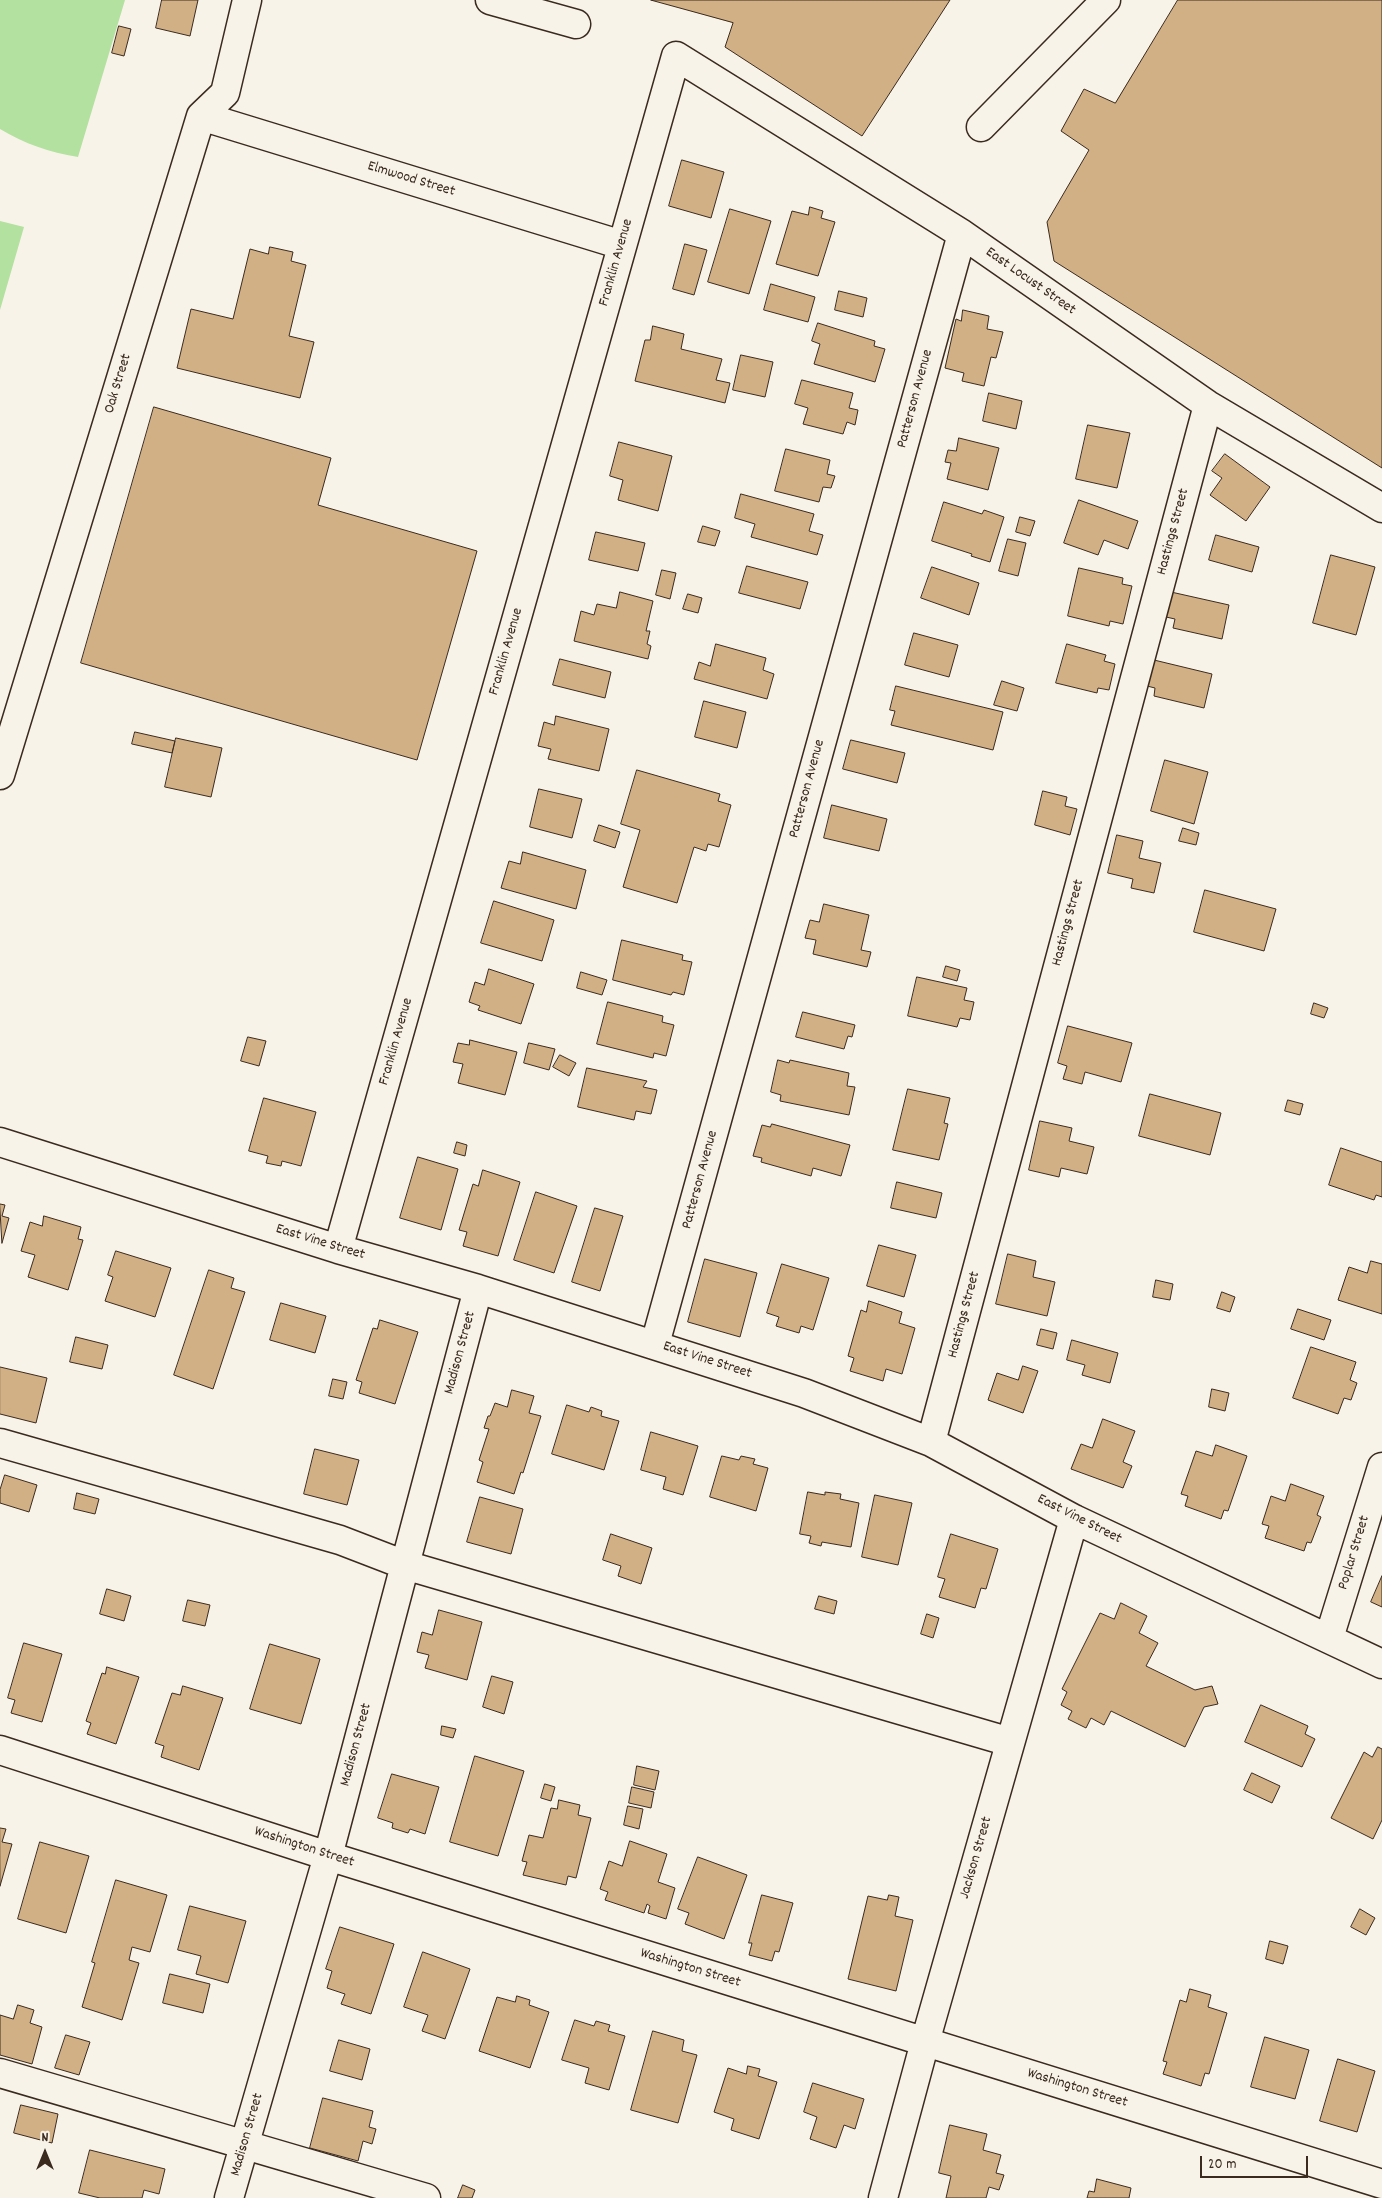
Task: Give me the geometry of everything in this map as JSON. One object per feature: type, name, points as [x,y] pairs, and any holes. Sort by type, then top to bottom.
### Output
[{"type":"street","name":"Oak Street","points":[[0,775],[201,116],[225,93],[247,0]]},
{"type":"street","points":[[490,0],[576,24]]},
{"type":"street","points":[[981,128],[1106,0]]},
{"type":"street","name":"East Locust Street","points":[[676,56],[962,234],[1208,405],[1382,508]]},
{"type":"street","name":"Franklin Avenue","points":[[338,1249],[676,56]]},
{"type":"street","name":"Elmwood Street","points":[[201,116],[622,245]]},
{"type":"street","name":"Patterson Avenue","points":[[655,1344],[962,234]]},
{"type":"street","name":"Hastings Street","points":[[931,1442],[1208,405]]},
{"type":"street","name":"East Vine Street","points":[[0,1142],[338,1249],[478,1289],[655,1344],[804,1393],[931,1442],[1074,1519],[1382,1664]]},
{"type":"street","name":"Madison Street","points":[[229,2198],[328,1856],[478,1289]]},
{"type":"street","points":[[0,1443],[330,1538],[405,1565],[1010,1742]]},
{"type":"street","name":"Poplar Street","points":[[1329,1638],[1382,1467]]},
{"type":"street","name":"Jackson Street","points":[[884,2198],[925,2042],[1074,1519]]},
{"type":"street","name":"Washington Street","points":[[0,1750],[328,1856],[1382,2184]]},
{"type":"street","points":[[0,2073],[426,2198]]},
{"type":"green space","points":[[0,0],[125,0],[78,157],[38,147],[0,129]]},
{"type":"green space","points":[[0,221],[24,227],[0,310]]},
{"type":"building","points":[[162,0],[198,0],[190,36],[156,28]]},
{"type":"building","points":[[651,0],[950,0],[862,136],[725,47],[733,23]]},
{"type":"building","points":[[1178,0],[1382,0],[1382,468],[1054,261],[1047,222],[1089,150],[1061,131],[1084,89],[1115,103]]},
{"type":"building","points":[[119,26],[131,29],[124,56],[112,53]]},
{"type":"building","points":[[682,160],[724,172],[711,218],[669,206]]},
{"type":"building","points":[[810,207],[823,211],[821,218],[835,222],[818,276],[776,264],[792,211],[808,215]]},
{"type":"building","points":[[730,209],[771,221],[749,294],[708,282]]},
{"type":"building","points":[[685,244],[707,250],[694,295],[673,289]]},
{"type":"building","points":[[270,247],[293,252],[291,261],[306,265],[289,336],[314,342],[300,398],[177,368],[191,309],[233,319],[250,249],[268,254]]},
{"type":"building","points":[[771,284],[815,297],[808,322],[764,310]]},
{"type":"building","points":[[839,291],[867,298],[863,317],[835,310]]},
{"type":"building","points":[[963,310],[989,316],[987,329],[1003,332],[996,358],[991,357],[984,386],[962,381],[964,373],[945,368],[956,319],[961,321]]},
{"type":"building","points":[[818,323],[875,341],[874,346],[885,349],[875,382],[814,364],[820,344],[812,341]]},
{"type":"building","points":[[653,326],[684,334],[681,349],[722,359],[716,380],[730,383],[725,403],[635,381],[645,340],[650,340]]},
{"type":"building","points":[[741,355],[773,362],[765,397],[733,390]]},
{"type":"building","points":[[802,380],[853,393],[849,408],[858,410],[855,425],[847,422],[843,434],[803,424],[808,408],[795,404]]},
{"type":"building","points":[[989,393],[1022,401],[1016,429],[983,421]]},
{"type":"building","points":[[154,407],[331,458],[318,505],[477,551],[417,760],[81,663]]},
{"type":"building","points":[[1088,425],[1130,433],[1117,488],[1076,479]]},
{"type":"building","points":[[959,438],[999,448],[988,490],[947,479],[951,463],[945,462],[948,450],[956,451]]},
{"type":"building","points":[[619,442],[672,456],[658,511],[618,500],[623,480],[610,476]]},
{"type":"building","points":[[786,449],[830,460],[827,474],[835,476],[831,488],[823,487],[819,502],[775,491]]},
{"type":"building","points":[[1225,454],[1270,487],[1246,521],[1210,495],[1222,478],[1212,471]]},
{"type":"building","points":[[741,494],[814,514],[809,531],[823,535],[817,555],[751,537],[755,524],[735,518]]},
{"type":"building","points":[[1079,500],[1138,521],[1128,549],[1104,540],[1098,555],[1064,543]]},
{"type":"building","points":[[944,502],[982,514],[984,510],[1004,517],[990,562],[932,541]]},
{"type":"building","points":[[1020,517],[1035,521],[1030,536],[1016,532]]},
{"type":"building","points":[[703,526],[720,531],[715,546],[698,542]]},
{"type":"building","points":[[596,532],[645,543],[638,571],[589,560]]},
{"type":"building","points":[[1216,535],[1259,547],[1252,572],[1209,560]]},
{"type":"building","points":[[1008,539],[1026,543],[1018,576],[999,571]]},
{"type":"building","points":[[1331,555],[1375,567],[1356,635],[1313,623]]},
{"type":"building","points":[[747,566],[808,582],[800,609],[739,593]]},
{"type":"building","points":[[932,567],[979,583],[969,615],[921,598]]},
{"type":"building","points":[[1079,568],[1123,578],[1122,584],[1132,586],[1123,624],[1110,621],[1109,626],[1068,616]]},
{"type":"building","points":[[662,570],[676,573],[670,599],[656,595]]},
{"type":"building","points":[[620,592],[653,601],[646,631],[650,631],[647,644],[651,646],[648,659],[574,641],[581,611],[594,615],[597,604],[616,608]]},
{"type":"building","points":[[1171,592],[1229,605],[1222,639],[1173,628],[1175,619],[1166,617]]},
{"type":"building","points":[[688,594],[702,598],[698,613],[683,609]]},
{"type":"building","points":[[914,633],[958,645],[949,677],[905,665]]},
{"type":"building","points":[[716,644],[766,658],[763,670],[774,674],[767,699],[694,679],[699,662],[710,666]]},
{"type":"building","points":[[1067,644],[1106,655],[1104,661],[1115,664],[1109,690],[1098,688],[1097,693],[1056,683]]},
{"type":"building","points":[[560,659],[611,672],[605,698],[553,685]]},
{"type":"building","points":[[1154,660],[1212,674],[1204,708],[1154,696],[1155,688],[1147,686]]},
{"type":"building","points":[[1002,681],[1024,688],[1017,711],[994,705]]},
{"type":"building","points":[[896,686],[1003,712],[993,750],[891,725],[895,711],[890,710]]},
{"type":"building","points":[[704,701],[746,712],[737,748],[695,737]]},
{"type":"building","points":[[556,716],[609,729],[599,771],[548,759],[551,749],[538,746],[544,722],[554,725]]},
{"type":"building","points":[[135,732],[175,741],[172,753],[132,744]]},
{"type":"building","points":[[176,738],[222,748],[211,797],[165,787]]},
{"type":"building","points":[[851,740],[905,753],[897,783],[843,769]]},
{"type":"building","points":[[1165,760],[1208,772],[1194,824],[1151,811]]},
{"type":"building","points":[[637,770],[720,794],[718,801],[731,805],[719,847],[708,844],[706,851],[694,847],[677,903],[623,887],[640,830],[621,824]]},
{"type":"building","points":[[539,789],[582,799],[572,838],[530,827]]},
{"type":"building","points":[[1043,791],[1067,797],[1065,806],[1077,809],[1070,835],[1035,825]]},
{"type":"building","points":[[832,805],[887,819],[879,851],[824,838]]},
{"type":"building","points":[[599,825],[620,832],[615,848],[594,841]]},
{"type":"building","points":[[1183,828],[1199,833],[1196,845],[1179,841]]},
{"type":"building","points":[[1117,835],[1143,841],[1139,858],[1161,863],[1154,893],[1131,888],[1133,879],[1108,873]]},
{"type":"building","points":[[523,852],[586,870],[576,909],[501,888],[509,861],[520,864]]},
{"type":"building","points":[[1205,890],[1276,909],[1264,951],[1194,932]]},
{"type":"building","points":[[494,901],[554,920],[542,961],[481,943]]},
{"type":"building","points":[[824,904],[869,915],[861,950],[871,952],[867,967],[813,954],[816,940],[805,938],[810,920],[819,922]]},
{"type":"building","points":[[622,940],[683,955],[682,960],[692,962],[684,995],[673,992],[671,995],[613,980]]},
{"type":"building","points":[[946,966],[960,970],[957,981],[943,977]]},
{"type":"building","points":[[489,969],[534,984],[521,1024],[478,1010],[480,1006],[469,1002],[475,982],[484,985]]},
{"type":"building","points":[[581,972],[607,980],[602,995],[577,988]]},
{"type":"building","points":[[917,977],[967,988],[964,1000],[974,1002],[970,1020],[960,1018],[957,1027],[908,1016]]},
{"type":"building","points":[[608,1002],[663,1016],[662,1022],[674,1025],[666,1056],[654,1053],[653,1058],[597,1044]]},
{"type":"building","points":[[1314,1003],[1328,1008],[1324,1018],[1311,1014]]},
{"type":"building","points":[[803,1012],[855,1025],[852,1037],[848,1036],[844,1049],[796,1037]]},
{"type":"building","points":[[1068,1026],[1132,1043],[1121,1082],[1085,1072],[1082,1084],[1063,1079],[1067,1066],[1058,1063]]},
{"type":"building","points":[[248,1037],[266,1041],[259,1066],[241,1061]]},
{"type":"building","points":[[470,1040],[517,1052],[505,1095],[458,1083],[463,1064],[453,1062],[458,1043],[469,1045]]},
{"type":"building","points":[[529,1043],[555,1049],[549,1070],[524,1063]]},
{"type":"building","points":[[560,1055],[576,1063],[569,1076],[553,1067]]},
{"type":"building","points":[[778,1060],[789,1063],[790,1060],[849,1073],[847,1086],[855,1087],[849,1115],[780,1101],[781,1095],[771,1092]]},
{"type":"building","points":[[587,1068],[647,1081],[643,1087],[657,1090],[651,1114],[636,1111],[634,1120],[578,1107]]},
{"type":"building","points":[[908,1089],[950,1098],[944,1123],[948,1124],[939,1160],[893,1150]]},
{"type":"building","points":[[1150,1094],[1221,1113],[1210,1155],[1139,1136]]},
{"type":"building","points":[[264,1098],[316,1112],[301,1166],[282,1161],[281,1166],[266,1163],[268,1156],[249,1151]]},
{"type":"building","points":[[1288,1100],[1303,1104],[1300,1115],[1285,1111]]},
{"type":"building","points":[[1040,1121],[1072,1128],[1069,1141],[1094,1147],[1087,1174],[1061,1168],[1059,1177],[1029,1170]]},
{"type":"building","points":[[772,1124],[850,1145],[841,1176],[813,1168],[811,1176],[761,1162],[762,1158],[753,1156],[762,1125],[770,1127]]},
{"type":"building","points":[[457,1142],[467,1145],[465,1156],[454,1153]]},
{"type":"building","points":[[1341,1148],[1382,1162],[1382,1197],[1376,1195],[1374,1200],[1329,1185]]},
{"type":"building","points":[[418,1157],[458,1169],[441,1230],[400,1218]]},
{"type":"building","points":[[483,1170],[520,1182],[498,1256],[463,1246],[467,1232],[459,1230],[473,1184],[478,1186]]},
{"type":"building","points":[[897,1182],[942,1193],[936,1218],[891,1208]]},
{"type":"building","points":[[536,1192],[577,1206],[554,1273],[514,1260]]},
{"type":"building","points":[[0,1204],[5,1205],[2,1216],[9,1218],[2,1243]]},
{"type":"building","points":[[595,1208],[623,1216],[600,1291],[572,1282]]},
{"type":"building","points":[[44,1216],[81,1227],[78,1239],[83,1240],[68,1290],[28,1277],[35,1255],[21,1251],[30,1222],[42,1226]]},
{"type":"building","points":[[879,1245],[916,1255],[904,1297],[867,1286]]},
{"type":"building","points":[[116,1251],[171,1268],[155,1317],[105,1301],[113,1277],[108,1275]]},
{"type":"building","points":[[1008,1254],[1036,1261],[1033,1277],[1055,1282],[1047,1316],[996,1304]]},
{"type":"building","points":[[705,1259],[757,1273],[740,1337],[688,1322]]},
{"type":"building","points":[[1371,1261],[1382,1264],[1382,1314],[1338,1300],[1349,1267],[1367,1273]]},
{"type":"building","points":[[782,1264],[829,1278],[813,1330],[801,1326],[799,1333],[776,1326],[779,1317],[767,1313]]},
{"type":"building","points":[[209,1270],[234,1278],[231,1288],[245,1292],[213,1389],[174,1375]]},
{"type":"building","points":[[1156,1280],[1173,1284],[1170,1300],[1153,1297]]},
{"type":"building","points":[[1222,1292],[1235,1297],[1230,1312],[1217,1308]]},
{"type":"building","points":[[869,1301],[902,1312],[899,1323],[915,1328],[902,1374],[886,1369],[883,1381],[850,1371],[854,1358],[848,1356],[861,1310],[866,1312]]},
{"type":"building","points":[[281,1303],[326,1316],[315,1353],[270,1340]]},
{"type":"building","points":[[1298,1309],[1331,1320],[1324,1340],[1291,1329]]},
{"type":"building","points":[[380,1320],[418,1332],[395,1404],[359,1393],[362,1382],[356,1380],[373,1328],[377,1329]]},
{"type":"building","points":[[1041,1329],[1057,1333],[1053,1349],[1037,1345]]},
{"type":"building","points":[[76,1337],[108,1345],[102,1369],[70,1362]]},
{"type":"building","points":[[1072,1340],[1118,1353],[1110,1383],[1082,1375],[1085,1365],[1067,1360]]},
{"type":"building","points":[[1311,1347],[1356,1362],[1350,1380],[1357,1383],[1351,1400],[1344,1398],[1338,1414],[1293,1398]]},
{"type":"building","points":[[1023,1366],[1038,1371],[1023,1413],[988,1400],[997,1373],[1018,1380]]},
{"type":"building","points":[[0,1367],[47,1378],[36,1423],[0,1414]]},
{"type":"building","points":[[333,1379],[347,1382],[343,1399],[329,1396]]},
{"type":"building","points":[[1212,1389],[1229,1393],[1225,1411],[1209,1407]]},
{"type":"building","points":[[512,1390],[534,1396],[529,1413],[541,1416],[523,1473],[521,1472],[514,1494],[477,1482],[483,1462],[479,1460],[489,1429],[484,1428],[488,1416],[490,1416],[495,1403],[507,1407]]},
{"type":"building","points":[[567,1405],[589,1412],[591,1407],[602,1411],[601,1416],[619,1421],[604,1470],[552,1454]]},
{"type":"building","points":[[1103,1419],[1135,1431],[1123,1462],[1132,1466],[1123,1488],[1071,1469],[1081,1444],[1092,1448]]},
{"type":"building","points":[[651,1432],[698,1446],[683,1495],[663,1489],[666,1477],[641,1470]]},
{"type":"building","points":[[1216,1445],[1247,1456],[1228,1511],[1224,1510],[1221,1519],[1185,1506],[1188,1496],[1181,1494],[1196,1451],[1212,1456]]},
{"type":"building","points":[[315,1449],[359,1460],[347,1505],[304,1494]]},
{"type":"building","points":[[722,1456],[739,1460],[741,1456],[755,1459],[753,1464],[768,1468],[756,1511],[710,1497]]},
{"type":"building","points":[[5,1475],[37,1485],[29,1512],[0,1503],[0,1490]]},
{"type":"building","points":[[1291,1484],[1324,1496],[1317,1515],[1321,1517],[1311,1543],[1307,1542],[1304,1551],[1265,1538],[1269,1526],[1262,1524],[1271,1496],[1285,1501]]},
{"type":"building","points":[[808,1492],[825,1495],[825,1492],[841,1494],[840,1499],[859,1503],[851,1547],[822,1542],[821,1546],[809,1543],[811,1536],[800,1534]]},
{"type":"building","points":[[77,1493],[99,1499],[95,1514],[74,1509]]},
{"type":"building","points":[[875,1495],[912,1503],[898,1565],[862,1557]]},
{"type":"building","points":[[480,1497],[523,1509],[511,1554],[467,1542]]},
{"type":"building","points":[[611,1534],[652,1548],[641,1584],[618,1576],[621,1566],[603,1560]]},
{"type":"building","points":[[951,1534],[998,1549],[986,1589],[981,1588],[975,1608],[939,1597],[945,1579],[938,1577]]},
{"type":"building","points":[[1382,1576],[1382,1607],[1371,1602]]},
{"type":"building","points":[[107,1589],[131,1596],[124,1621],[100,1614]]},
{"type":"building","points":[[819,1596],[837,1601],[834,1614],[815,1609]]},
{"type":"building","points":[[188,1600],[210,1605],[205,1626],[183,1621]]},
{"type":"building","points":[[1121,1603],[1147,1616],[1139,1633],[1158,1643],[1146,1666],[1195,1690],[1212,1686],[1218,1704],[1204,1707],[1185,1747],[1111,1711],[1104,1725],[1091,1718],[1086,1728],[1068,1719],[1072,1711],[1061,1705],[1067,1692],[1062,1689],[1100,1613],[1114,1619]]},
{"type":"building","points":[[439,1610],[482,1622],[467,1680],[425,1668],[429,1655],[417,1652],[422,1632],[432,1635]]},
{"type":"building","points":[[927,1614],[939,1618],[933,1638],[921,1634]]},
{"type":"building","points":[[24,1643],[62,1654],[42,1722],[11,1713],[15,1700],[8,1698]]},
{"type":"building","points":[[270,1644],[320,1659],[301,1724],[250,1709]]},
{"type":"building","points":[[107,1667],[139,1677],[116,1744],[87,1734],[91,1723],[86,1721],[102,1673],[105,1674]]},
{"type":"building","points":[[492,1676],[513,1682],[504,1714],[483,1707]]},
{"type":"building","points":[[183,1686],[223,1698],[199,1770],[161,1757],[164,1746],[155,1743],[172,1693],[180,1695]]},
{"type":"building","points":[[1261,1705],[1308,1726],[1305,1734],[1315,1739],[1302,1767],[1245,1742]]},
{"type":"building","points":[[442,1726],[456,1729],[453,1738],[441,1735]]},
{"type":"building","points":[[1378,1747],[1382,1749],[1382,1820],[1373,1839],[1331,1818],[1364,1752],[1372,1757]]},
{"type":"building","points":[[475,1756],[524,1771],[498,1856],[450,1842]]},
{"type":"building","points":[[637,1766],[659,1771],[655,1790],[634,1785]]},
{"type":"building","points":[[1252,1773],[1280,1786],[1272,1803],[1244,1790]]},
{"type":"building","points":[[392,1774],[439,1787],[425,1834],[410,1829],[408,1833],[392,1828],[393,1823],[378,1818]]},
{"type":"building","points":[[545,1784],[555,1787],[551,1801],[541,1798]]},
{"type":"building","points":[[632,1787],[654,1792],[651,1808],[629,1803]]},
{"type":"building","points":[[559,1800],[580,1805],[578,1815],[591,1818],[576,1878],[568,1876],[566,1885],[523,1875],[527,1862],[522,1861],[529,1835],[543,1838],[551,1808],[557,1809]]},
{"type":"building","points":[[628,1806],[643,1809],[639,1829],[624,1825]]},
{"type":"building","points":[[0,1828],[6,1829],[2,1842],[12,1844],[0,1886]]},
{"type":"building","points":[[630,1841],[667,1854],[658,1882],[675,1888],[666,1919],[648,1913],[650,1906],[647,1904],[644,1913],[605,1900],[608,1892],[600,1889],[609,1861],[622,1866]]},
{"type":"building","points":[[40,1842],[89,1856],[66,1933],[18,1919]]},
{"type":"building","points":[[698,1857],[747,1875],[724,1939],[685,1924],[689,1913],[678,1909]]},
{"type":"building","points":[[116,1880],[167,1895],[150,1952],[132,1947],[129,1960],[139,1963],[122,2020],[82,2007],[95,1963],[92,1962]]},
{"type":"building","points":[[762,1895],[793,1903],[779,1952],[775,1951],[772,1961],[749,1955],[752,1943],[749,1943]]},
{"type":"building","points":[[889,1895],[899,1897],[895,1916],[913,1920],[896,1991],[848,1979],[868,1896],[887,1900]]},
{"type":"building","points":[[190,1906],[246,1921],[228,1983],[196,1974],[201,1956],[178,1950]]},
{"type":"building","points":[[1360,1909],[1375,1918],[1366,1935],[1351,1927]]},
{"type":"building","points":[[340,1927],[394,1944],[371,2014],[341,2004],[345,1994],[327,1988],[332,1971],[326,1969]]},
{"type":"building","points":[[1270,1941],[1288,1946],[1283,1964],[1266,1959]]},
{"type":"building","points":[[423,1952],[470,1969],[445,2039],[422,2031],[428,2015],[404,2007]]},
{"type":"building","points":[[170,1974],[210,1984],[203,2013],[163,2003]]},
{"type":"building","points":[[1190,1989],[1211,1995],[1208,2007],[1227,2013],[1209,2074],[1205,2073],[1201,2086],[1163,2074],[1167,2062],[1163,2061],[1180,2000],[1186,2002]]},
{"type":"building","points":[[517,1996],[530,2000],[529,2005],[549,2012],[530,2068],[479,2051],[497,1997],[515,2002]]},
{"type":"building","points":[[18,2005],[34,2010],[30,2023],[42,2027],[32,2064],[0,2055],[0,2015],[13,2019]]},
{"type":"building","points":[[575,2020],[594,2026],[596,2021],[610,2025],[608,2031],[625,2036],[609,2090],[585,2083],[589,2068],[562,2060]]},
{"type":"building","points":[[653,2031],[684,2040],[682,2051],[697,2055],[678,2123],[631,2110]]},
{"type":"building","points":[[66,2035],[90,2042],[79,2075],[55,2068]]},
{"type":"building","points":[[1265,2037],[1309,2050],[1295,2099],[1251,2087]]},
{"type":"building","points":[[339,2040],[370,2049],[362,2080],[330,2071]]},
{"type":"building","points":[[1338,2059],[1375,2071],[1357,2132],[1320,2121]]},
{"type":"building","points":[[748,2066],[760,2069],[758,2076],[777,2082],[759,2139],[731,2130],[734,2119],[714,2112],[728,2068],[746,2074]]},
{"type":"building","points":[[813,2083],[864,2099],[855,2129],[844,2125],[836,2148],[810,2139],[817,2117],[804,2112]]},
{"type":"building","points":[[323,2098],[373,2111],[369,2127],[376,2129],[372,2144],[363,2141],[358,2161],[310,2148]]},
{"type":"building","points":[[21,2105],[58,2114],[52,2143],[14,2133]]},
{"type":"building","points":[[950,2125],[987,2134],[983,2150],[1001,2155],[996,2173],[1004,2175],[999,2190],[989,2187],[986,2198],[946,2198],[951,2176],[939,2173]]},
{"type":"building","points":[[90,2150],[165,2169],[159,2194],[144,2190],[142,2198],[100,2198],[79,2193]]},
{"type":"building","points":[[1097,2179],[1131,2188],[1129,2198],[1087,2198],[1089,2191],[1094,2192]]},
{"type":"building","points":[[463,2185],[475,2190],[472,2198],[458,2198]]}]
